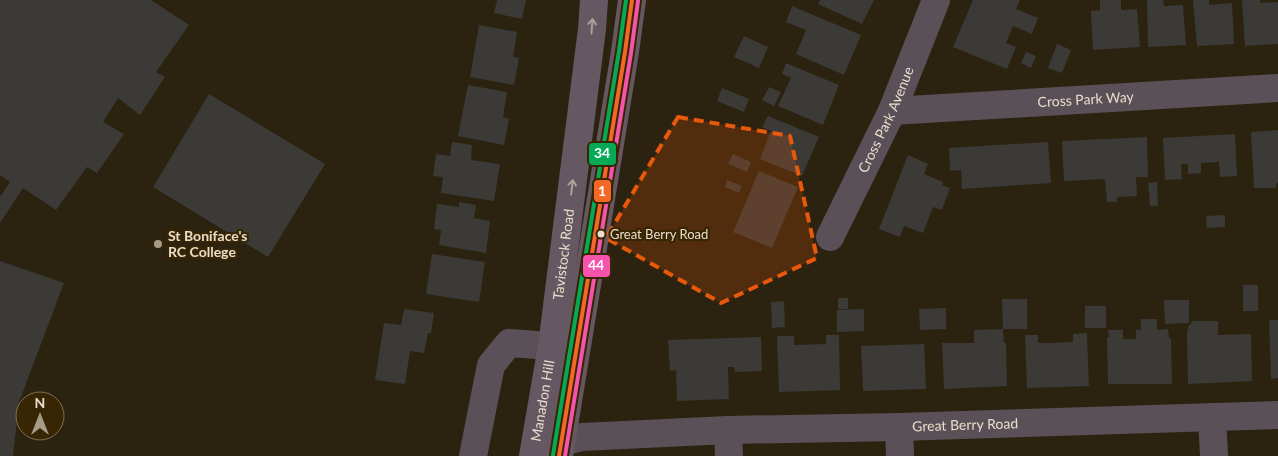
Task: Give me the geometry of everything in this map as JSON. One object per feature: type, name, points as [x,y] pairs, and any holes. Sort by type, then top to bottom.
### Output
[{"type":"highway","name":"Tavistock Road","points":[[563,353],[594,0]]},
{"type":"highway","name":"Tavistock Road","points":[[563,353],[625,52],[632,0]]},
{"type":"highway","name":"Manadon Hill","points":[[560,449],[563,353]]},
{"type":"highway","name":"Manadon Hill","points":[[533,456],[563,353]]},
{"type":"street","name":"Cross Park Avenue","points":[[830,237],[892,111],[936,0]]},
{"type":"street","name":"Cross Park Way","points":[[892,111],[1278,88]]},
{"type":"street","points":[[473,456],[491,365],[509,343],[563,353]]},
{"type":"street","name":"Great Berry Road","points":[[560,449],[582,437],[729,443],[899,428],[1278,415]]},
{"type":"street","points":[[1212,416],[1214,456]]},
{"type":"street","points":[[899,428],[900,456]]},
{"type":"highlighted area","points":[[678,117],[790,136],[817,258],[721,303],[606,238]]},
{"type":"building","points":[[0,0],[151,0],[189,25],[156,72],[165,77],[140,115],[118,98],[103,122],[124,134],[97,173],[87,167],[56,210],[23,188],[0,223],[0,197],[10,182],[0,175]]},
{"type":"building","points":[[497,0],[526,0],[522,19],[494,13]]},
{"type":"building","points":[[820,0],[874,0],[862,24],[818,4]]},
{"type":"building","points":[[973,0],[1020,0],[1016,9],[1038,18],[1032,34],[1013,26],[1006,43],[1016,47],[1007,69],[953,47]]},
{"type":"building","points":[[1100,0],[1121,0],[1121,10],[1137,9],[1140,47],[1093,50],[1091,11],[1100,10]]},
{"type":"building","points":[[1147,0],[1163,0],[1164,6],[1183,5],[1186,45],[1148,47]]},
{"type":"building","points":[[1193,0],[1209,0],[1209,5],[1232,3],[1234,44],[1197,46]]},
{"type":"building","points":[[1242,0],[1260,0],[1260,3],[1278,2],[1278,44],[1245,46]]},
{"type":"building","points":[[792,6],[861,35],[844,75],[796,54],[806,30],[786,22]]},
{"type":"building","points":[[479,25],[517,32],[513,57],[519,58],[514,85],[470,77]]},
{"type":"building","points":[[744,36],[768,47],[759,68],[734,57]]},
{"type":"building","points":[[1057,44],[1071,50],[1062,73],[1048,68]]},
{"type":"building","points":[[1026,52],[1036,56],[1031,68],[1021,63]]},
{"type":"building","points":[[786,63],[839,85],[823,125],[778,106],[791,78],[782,74]]},
{"type":"building","points":[[468,85],[507,92],[503,117],[509,119],[504,145],[458,136]]},
{"type":"building","points":[[769,87],[781,92],[774,106],[762,100]]},
{"type":"building","points":[[722,88],[749,99],[744,112],[717,101]]},
{"type":"building","points":[[209,94],[325,164],[268,257],[153,187]]},
{"type":"building","points":[[768,116],[819,137],[802,176],[760,159],[771,131],[762,127]]},
{"type":"building","points":[[1278,130],[1278,182],[1276,188],[1254,188],[1251,132]]},
{"type":"building","points":[[1235,134],[1237,176],[1220,177],[1219,162],[1201,163],[1201,173],[1188,174],[1188,164],[1181,164],[1182,179],[1165,180],[1163,138]]},
{"type":"building","points":[[1147,137],[1148,177],[1136,177],[1137,196],[1117,197],[1117,202],[1107,202],[1105,179],[1064,181],[1062,141]]},
{"type":"building","points":[[452,142],[472,145],[471,160],[500,164],[494,201],[441,193],[443,177],[433,176],[436,154],[450,156]]},
{"type":"building","points":[[1048,142],[1051,183],[962,189],[961,170],[950,171],[949,148]]},
{"type":"building","points":[[733,154],[751,162],[747,172],[728,164]]},
{"type":"building","points":[[908,155],[928,164],[924,174],[943,182],[942,185],[950,188],[942,210],[933,207],[923,233],[904,226],[900,237],[879,229]]},
{"type":"building","points":[[759,171],[798,187],[772,248],[733,232]]},
{"type":"building","points":[[727,180],[742,186],[739,193],[725,187]]},
{"type":"building","points":[[1157,182],[1158,206],[1150,206],[1148,183]]},
{"type":"building","points":[[459,202],[476,205],[474,218],[490,221],[486,253],[439,245],[441,230],[434,229],[437,204],[459,207]]},
{"type":"building","points":[[1225,215],[1225,227],[1207,228],[1206,216]]},
{"type":"building","points":[[432,254],[485,262],[479,302],[426,294]]},
{"type":"building","points":[[0,261],[64,283],[23,391],[15,391],[13,456],[0,456]]},
{"type":"building","points":[[1243,285],[1258,285],[1258,311],[1243,311]]},
{"type":"building","points":[[838,298],[848,298],[848,309],[838,309]]},
{"type":"building","points":[[1002,299],[1027,299],[1027,329],[1003,329]]},
{"type":"building","points":[[1164,300],[1189,300],[1189,323],[1165,324]]},
{"type":"building","points":[[784,301],[785,327],[772,328],[771,302]]},
{"type":"building","points":[[1085,306],[1106,306],[1106,328],[1085,328]]},
{"type":"building","points":[[946,308],[946,329],[920,330],[919,309]]},
{"type":"building","points":[[404,309],[434,313],[431,333],[428,333],[424,353],[410,351],[405,384],[375,380],[384,323],[401,325]]},
{"type":"building","points":[[864,309],[864,331],[837,332],[837,310]]},
{"type":"building","points":[[1141,319],[1157,319],[1157,330],[1168,329],[1169,338],[1171,338],[1172,384],[1108,384],[1108,330],[1123,330],[1123,339],[1136,339],[1136,330],[1141,330]]},
{"type":"building","points":[[1269,320],[1278,320],[1278,378],[1271,379]]},
{"type":"building","points":[[1193,321],[1218,321],[1218,335],[1251,334],[1252,381],[1188,384],[1187,334],[1188,327]]},
{"type":"building","points":[[1003,329],[1004,343],[1006,343],[1007,386],[944,389],[942,343],[974,343],[974,330]]},
{"type":"building","points":[[1087,333],[1089,386],[1027,388],[1025,335],[1038,335],[1038,343],[1054,343],[1073,342],[1073,334]]},
{"type":"building","points":[[826,335],[839,335],[840,390],[779,392],[777,336],[794,336],[794,345],[826,344]]},
{"type":"building","points":[[761,337],[762,371],[735,372],[734,367],[728,367],[729,399],[677,401],[676,370],[670,371],[668,340]]},
{"type":"building","points":[[924,344],[926,389],[863,391],[861,346]]},
{"type":"transit line","name":"34","points":[[553,455],[626,0]]},
{"type":"transit line","name":"1","points":[[559,456],[632,0]]},
{"type":"transit line","name":"44","points":[[565,456],[638,1]]},
{"type":"place","name":"Great Berry Road","points":[[601,234]]},
{"type":"place","name":"St Boniface's RC College","points":[[158,244]]}]
